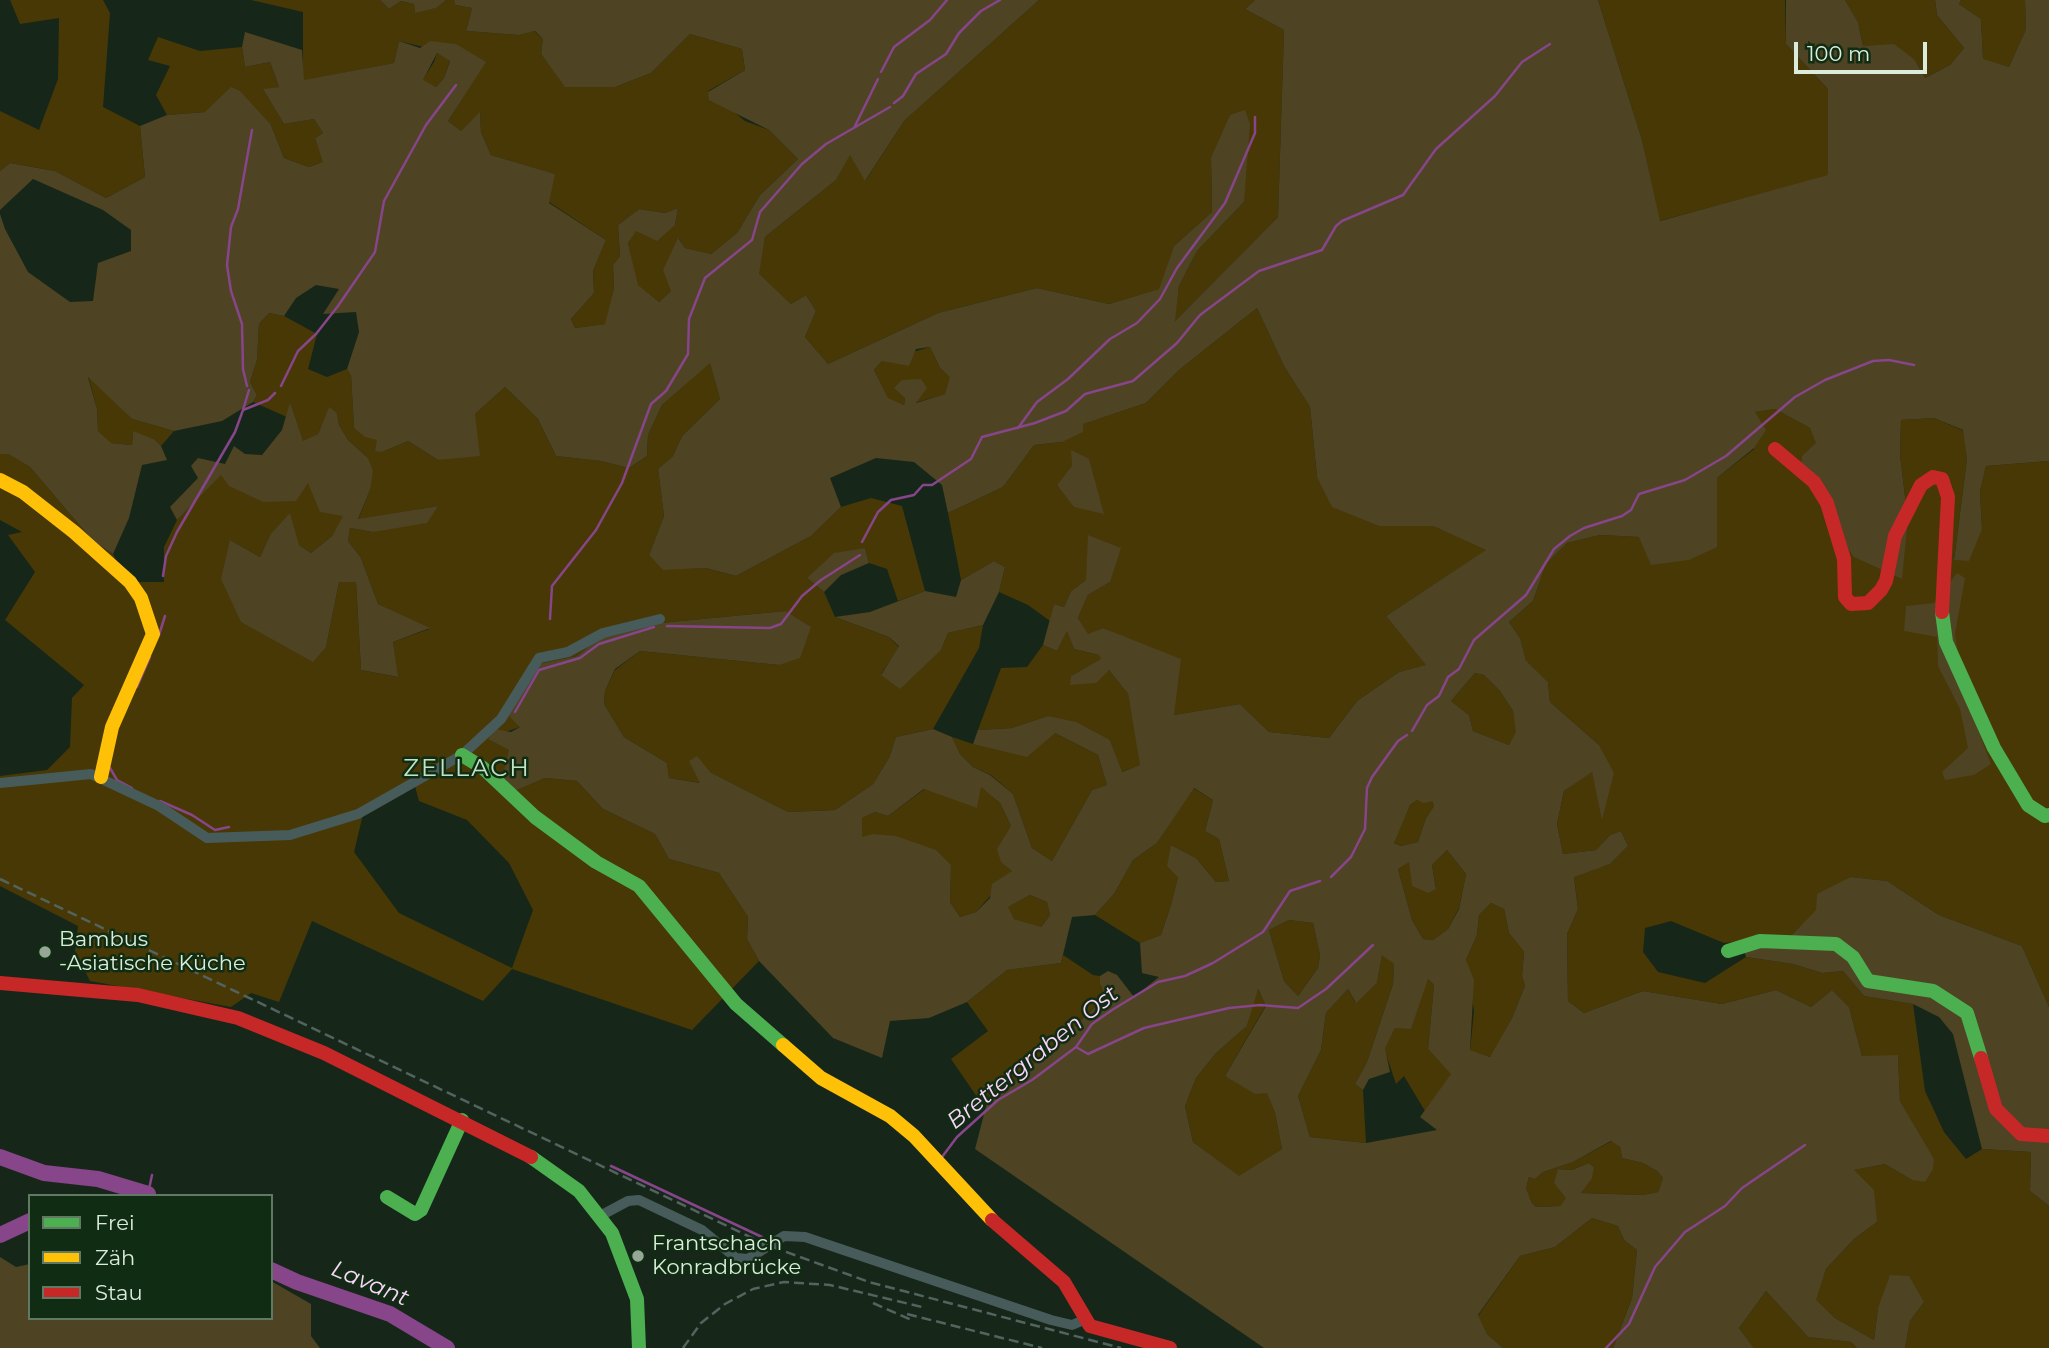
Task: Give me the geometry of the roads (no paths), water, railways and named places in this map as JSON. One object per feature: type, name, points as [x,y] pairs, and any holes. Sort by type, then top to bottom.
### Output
[{"type":"street","points":[[1775,449],[1814,482],[1827,503],[1843,559],[1845,597],[1851,604],[1868,603],[1881,590],[1888,573],[1895,536],[1921,485],[1933,477],[1942,479],[1948,497],[1942,613],[1946,642],[1994,748],[2028,806],[2045,816],[2049,815]]},
{"type":"street","points":[[0,480],[23,492],[64,524],[130,582],[141,598],[153,634],[112,727],[101,777]]},
{"type":"street","points":[[0,783],[91,774],[176,816],[207,838],[269,837],[302,832],[358,814],[462,755],[502,719],[539,658],[568,652],[603,633],[660,619]]},
{"type":"street","points":[[462,755],[483,768],[555,832],[596,862],[639,886],[736,1004],[821,1078],[890,1116],[914,1136],[1005,1234],[1064,1282],[1084,1320],[1097,1329],[1170,1348]]},
{"type":"street","points":[[1728,951],[1760,942],[1836,944],[1853,957],[1868,981],[1891,987],[1933,991],[1967,1013],[1996,1109],[2021,1134],[2049,1136]]},
{"type":"street","points":[[0,983],[138,995],[238,1018],[314,1048],[544,1163],[579,1191],[612,1233],[633,1280],[637,1299],[639,1348]]},
{"type":"street","points":[[387,1197],[415,1214],[421,1210],[462,1120]]},
{"type":"street","points":[[600,1216],[628,1201],[639,1200],[702,1230],[736,1258],[748,1259],[784,1236],[805,1237],[1051,1320],[1072,1325],[1084,1320]]},
{"type":"waterway","points":[[881,72],[894,47],[930,20],[947,0]]},
{"type":"waterway","points":[[894,103],[903,96],[916,74],[946,54],[959,33],[981,11],[1000,0]]},
{"type":"waterway","points":[[862,542],[878,512],[891,500],[914,495],[923,485],[932,485],[971,459],[982,437],[1035,423],[1066,411],[1085,394],[1133,381],[1177,343],[1200,315],[1259,271],[1322,250],[1336,226],[1342,221],[1403,195],[1436,149],[1495,96],[1522,62],[1550,44]]},
{"type":"waterway","points":[[855,126],[878,79]]},
{"type":"waterway","points":[[281,386],[298,351],[316,334],[338,306],[375,252],[384,201],[426,125],[456,85]]},
{"type":"waterway","points":[[550,619],[552,586],[596,530],[622,483],[651,404],[666,391],[688,354],[689,319],[705,278],[752,240],[760,212],[802,164],[826,144],[890,107]]},
{"type":"waterway","points":[[1018,428],[1037,402],[1068,379],[1110,339],[1137,323],[1160,299],[1177,268],[1225,203],[1255,133],[1255,117]]},
{"type":"waterway","points":[[247,386],[243,369],[242,324],[231,291],[227,265],[231,227],[238,209],[252,130]]},
{"type":"waterway","name":"Brettergraben Ost","points":[[1412,731],[1427,705],[1439,696],[1448,677],[1459,669],[1474,640],[1526,595],[1554,549],[1570,536],[1584,528],[1622,516],[1631,510],[1639,494],[1685,480],[1726,456],[1795,397],[1825,380],[1873,361],[1889,360],[1914,365]]},
{"type":"waterway","points":[[243,410],[249,390]]},
{"type":"waterway","points":[[163,576],[166,556],[177,532],[235,432],[243,410],[268,400],[275,393]]},
{"type":"waterway","points":[[667,626],[770,628],[781,624],[802,596],[860,555]]},
{"type":"waterway","points":[[159,635],[165,616]]},
{"type":"waterway","points":[[515,712],[539,670],[580,658],[599,644],[654,627]]},
{"type":"waterway","points":[[137,687],[150,657]]},
{"type":"waterway","name":"Brettergraben Ost","points":[[1331,877],[1351,857],[1365,829],[1367,788],[1372,777],[1398,741],[1407,735]]},
{"type":"waterway","points":[[110,768],[117,780],[132,788]]},
{"type":"waterway","points":[[160,801],[192,815],[215,830],[229,827]]},
{"type":"waterway","name":"Brettergraben Ost","points":[[942,1157],[957,1137],[998,1100],[1032,1080],[1076,1047],[1092,1024],[1158,982],[1185,976],[1213,963],[1263,932],[1290,891],[1320,881]]},
{"type":"waterway","points":[[1076,1047],[1088,1054],[1144,1028],[1229,1008],[1260,1005],[1298,1008],[1326,989],[1373,945]]},
{"type":"waterway","points":[[1606,1348],[1629,1324],[1655,1267],[1685,1232],[1725,1206],[1742,1188],[1805,1145]]},
{"type":"waterway","points":[[0,1157],[44,1173],[98,1179],[148,1194]]},
{"type":"waterway","name":"Brettergraben Ost","points":[[611,1166],[762,1237]]},
{"type":"waterway","points":[[148,1194],[152,1175]]},
{"type":"waterway","name":"Lavant","points":[[0,1235],[28,1222]]},
{"type":"waterway","name":"Lavant","points":[[273,1271],[297,1282],[390,1314],[447,1348]]},
{"type":"waterway","name":"Lavant","points":[[434,1348],[436,1342]]},
{"type":"railway","points":[[0,879],[767,1245],[869,1282],[1121,1348]]},
{"type":"railway","points":[[683,1348],[701,1323],[725,1304],[753,1289],[784,1282],[830,1285],[926,1308]]},
{"type":"railway","points":[[873,1303],[914,1321]]},
{"type":"railway","points":[[907,1314],[1042,1348]]},
{"type":"place","name":"Bambus -Asiatische Küche","points":[[45,952]]},
{"type":"place","name":"Frantschach Konradbrücke","points":[[638,1256]]},
{"type":"district","name":"ZELLACH","points":[[467,769]]}]
